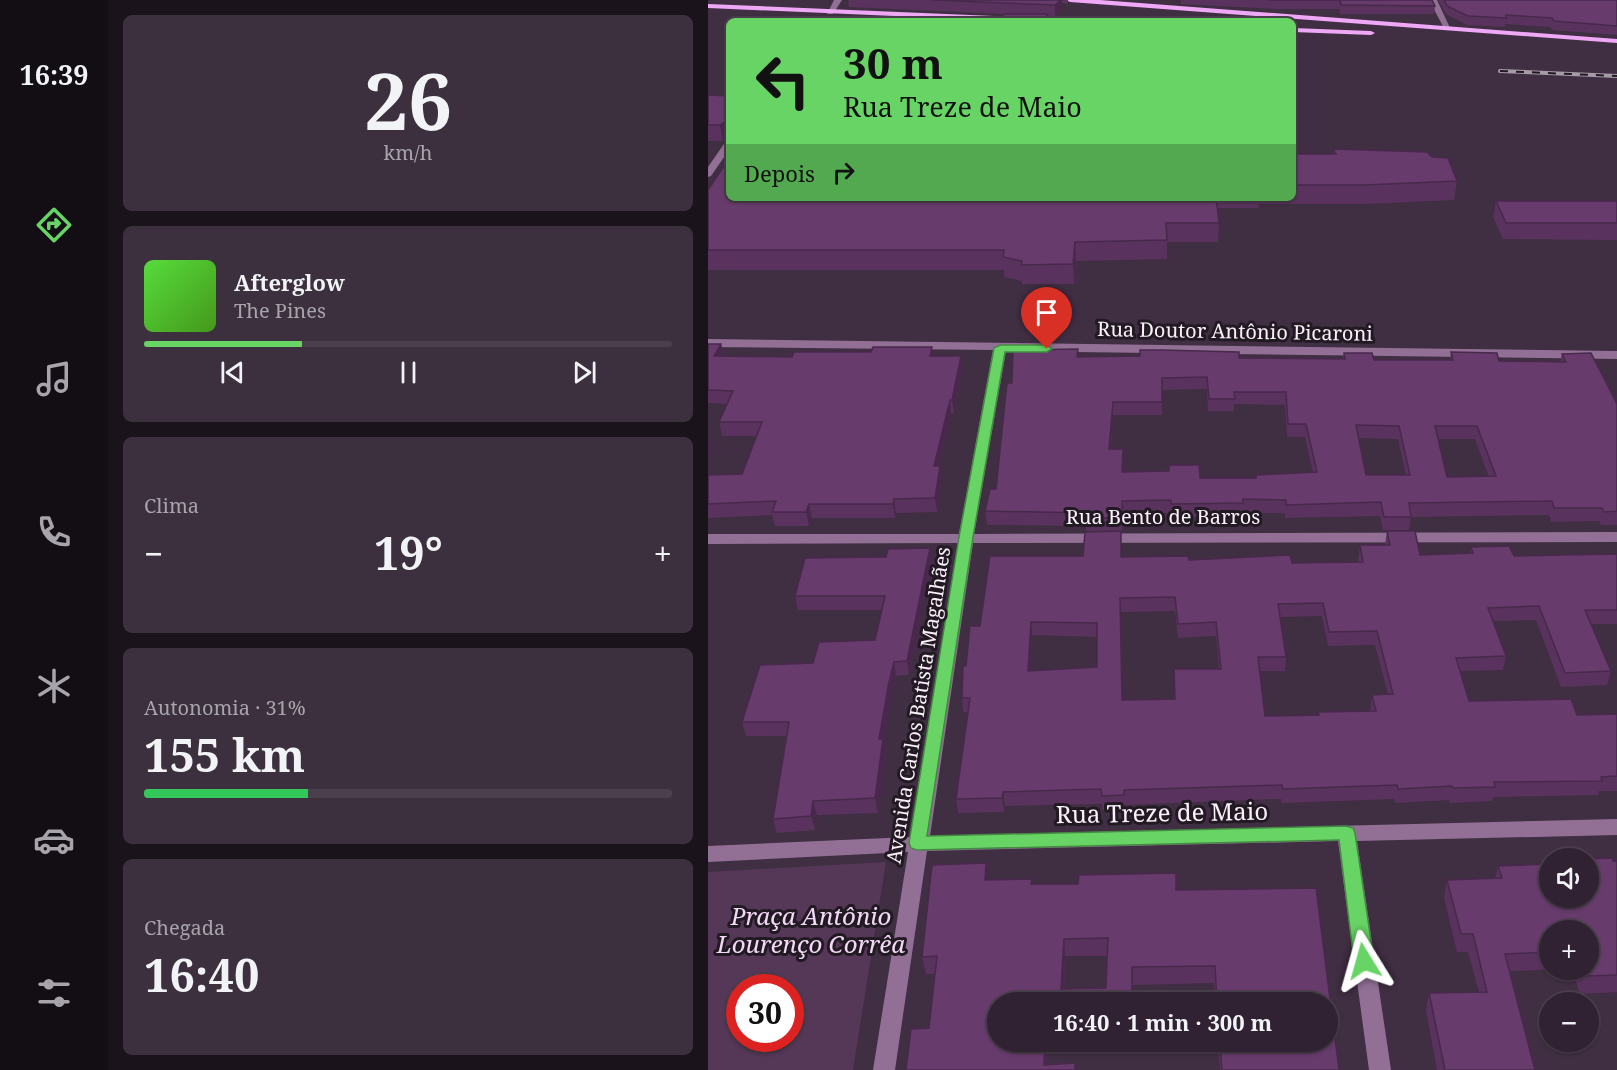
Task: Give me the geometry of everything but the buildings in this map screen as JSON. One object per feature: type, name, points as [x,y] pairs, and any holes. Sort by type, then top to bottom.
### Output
[{"type":"main road","points":[[1070,0],[1617,41]]},
{"type":"main road","points":[[708,6],[987,18]]},
{"type":"main road","points":[[1064,6],[1211,18]]},
{"type":"main road","points":[[1296,24],[1617,49]]},
{"type":"main road","points":[[1296,30],[1414,34]]},
{"type":"street","points":[[830,12],[838,0]]},
{"type":"street","points":[[1433,0],[1448,28]]},
{"type":"street","points":[[708,174],[726,147]]},
{"type":"street","name":"Rua Doutor Antônio Picaroni","points":[[708,343],[1615,358]]},
{"type":"street","name":"Avenida Carlos Batista Magalhães","points":[[884,1070],[917,843],[966,537],[1000,348]]},
{"type":"street","name":"Rua Bento de Barros","points":[[708,539],[1617,537]]},
{"type":"street","name":"Rua Treze de Maio","points":[[708,854],[917,843],[1617,827]]},
{"type":"street","points":[[1346,833],[1380,1070]]},
{"type":"green space","name":"Praça Antônio Lourenço Corrêa","points":[[886,862],[853,1070],[708,1070],[708,872]]},
{"type":"railway","points":[[1500,71],[1617,76]]},
{"type":"route","points":[[1047,349],[1000,348],[966,537],[917,843],[1346,833],[1364,961]]}]
